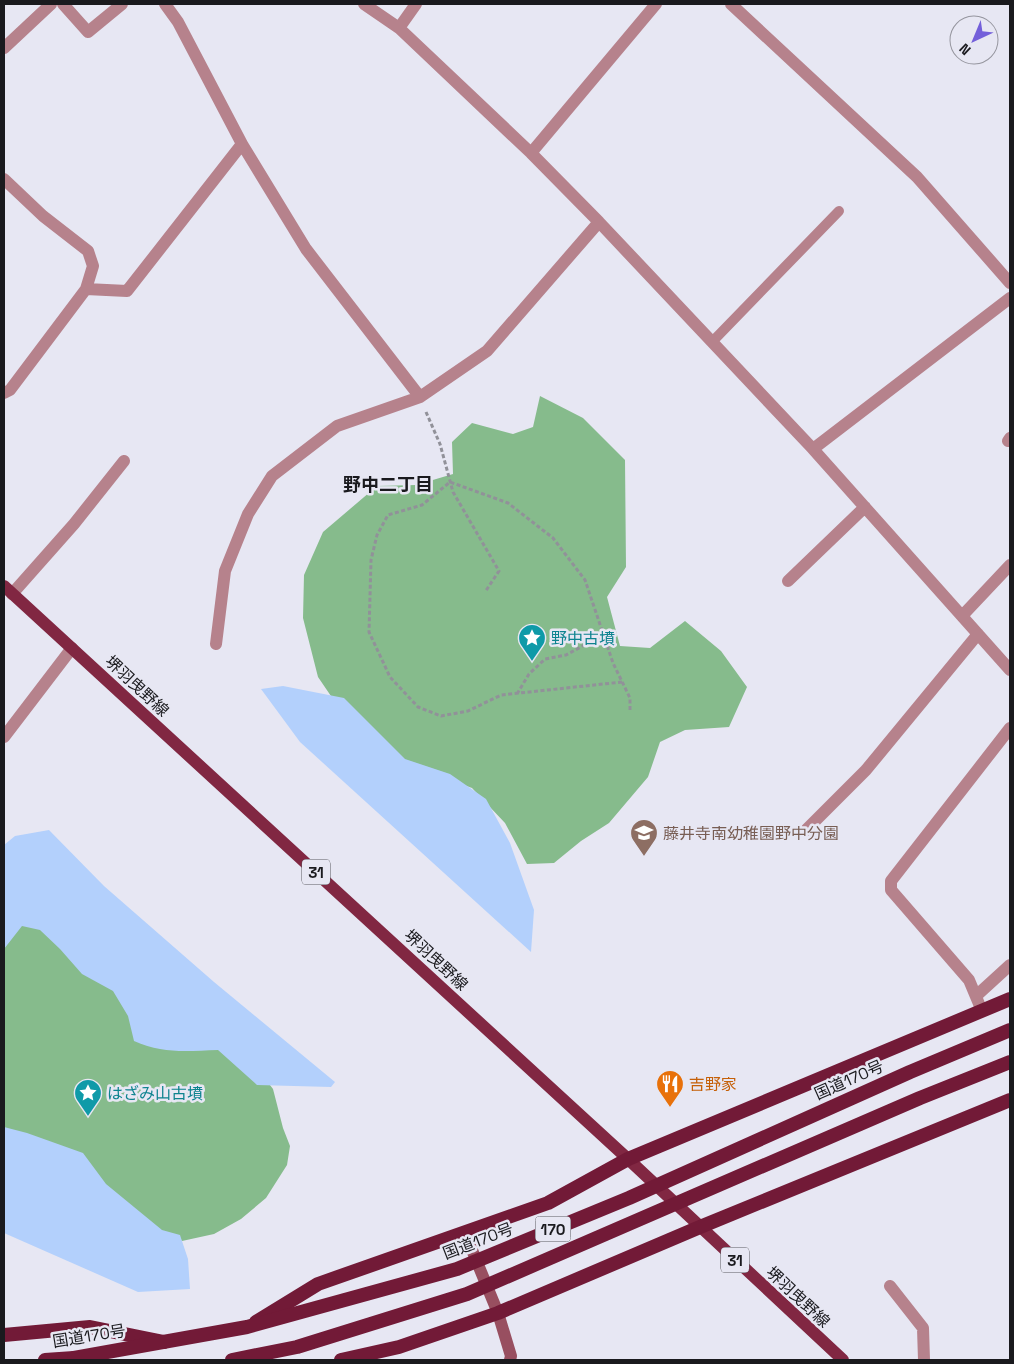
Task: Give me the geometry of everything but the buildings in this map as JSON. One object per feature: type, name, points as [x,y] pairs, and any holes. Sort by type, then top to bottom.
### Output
[{"type":"highway","points":[[4,1334],[90,1328],[178,1344],[235,1335],[318,1284],[548,1203],[628,1159],[1010,999]]},
{"type":"highway","name":"国道170号","points":[[45,1360],[74,1358],[247,1327],[457,1269],[629,1198],[910,1072],[1010,1030]]},
{"type":"highway","name":"170","points":[[232,1360],[297,1347],[467,1294],[920,1098],[1010,1062]]},
{"type":"highway","points":[[341,1360],[399,1347],[498,1313],[700,1227],[1010,1100]]},
{"type":"main road","name":"堺羽曳野線","points":[[8,590],[628,1159],[843,1360]]},
{"type":"main road","points":[[465,1232],[498,1313],[511,1356],[510,1360]]},
{"type":"street","points":[[4,48],[51,4]]},
{"type":"street","points":[[63,4],[88,32],[122,4]]},
{"type":"street","points":[[165,4],[178,22],[242,144],[306,249],[420,397]]},
{"type":"street","points":[[364,4],[399,28],[531,153],[599,222],[812,449],[1010,670]]},
{"type":"street","points":[[399,28],[416,4]]},
{"type":"street","points":[[531,153],[656,4]]},
{"type":"street","points":[[731,4],[917,177],[1010,283]]},
{"type":"street","points":[[86,289],[127,291],[242,144]]},
{"type":"street","points":[[4,179],[43,216],[88,252],[93,266],[86,289],[10,390],[4,393]]},
{"type":"street","points":[[216,644],[225,572],[248,514],[272,476],[337,426],[420,397],[487,350],[599,222]]},
{"type":"street","points":[[812,449],[1010,298]]},
{"type":"street","points":[[8,590],[74,524],[124,461]]},
{"type":"street","points":[[788,581],[865,507]]},
{"type":"street","points":[[962,616],[1010,565]]},
{"type":"street","points":[[805,831],[866,770],[978,634]]},
{"type":"street","points":[[4,737],[72,648]]},
{"type":"street","points":[[982,1011],[970,980],[891,890],[891,881],[1010,728]]},
{"type":"street","points":[[976,996],[1010,965]]},
{"type":"street","points":[[890,1286],[923,1328],[924,1360]]},
{"type":"lane","points":[[712,342],[840,211]]},
{"type":"path","points":[[420,397],[440,444],[453,492],[499,571],[485,592]]},
{"type":"path","points":[[450,482],[508,503],[553,538],[585,580],[612,664],[630,698],[630,711]]},
{"type":"path","points":[[450,482],[422,505],[388,515],[377,535],[371,560],[369,632],[390,677],[418,707],[441,716],[468,711],[501,695],[622,682]]},
{"type":"path","points":[[517,694],[529,674],[545,659],[566,655],[603,634]]},
{"type":"green space","points":[[540,396],[583,418],[625,460],[626,567],[607,597],[620,646],[650,648],[685,621],[721,651],[747,687],[729,727],[685,730],[660,742],[648,777],[609,823],[581,841],[554,863],[527,864],[505,823],[472,788],[399,761],[348,721],[318,677],[303,618],[304,575],[323,532],[377,486],[416,485],[453,474],[452,442],[472,423],[513,434],[533,427]]},
{"type":"green space","points":[[22,922],[64,931],[252,1061],[273,1089],[283,1128],[290,1146],[287,1165],[266,1198],[241,1219],[214,1234],[182,1241],[4,1162],[4,939]]},
{"type":"water","points":[[283,686],[344,698],[405,759],[450,774],[486,799],[510,843],[534,910],[531,952],[300,742],[261,689]]},
{"type":"water","points":[[49,830],[104,886],[214,982],[335,1082],[331,1087],[257,1085],[218,1050],[165,1050],[134,1041],[128,1016],[113,991],[82,974],[40,930],[22,926],[4,949],[4,845],[15,836]]},
{"type":"water","points":[[4,1127],[83,1153],[106,1184],[162,1230],[180,1235],[188,1259],[190,1289],[138,1292],[4,1233]]},
{"type":"place","name":"野中古墳","points":[[532,662]]},
{"type":"place","name":"藤井寺南幼稚園野中分園","points":[[644,857]]},
{"type":"place","name":"吉野家","points":[[670,1108]]},
{"type":"place","name":"はざみ山古墳","points":[[88,1117]]},
{"type":"district","name":"野中二丁目","points":[[388,484]]}]
